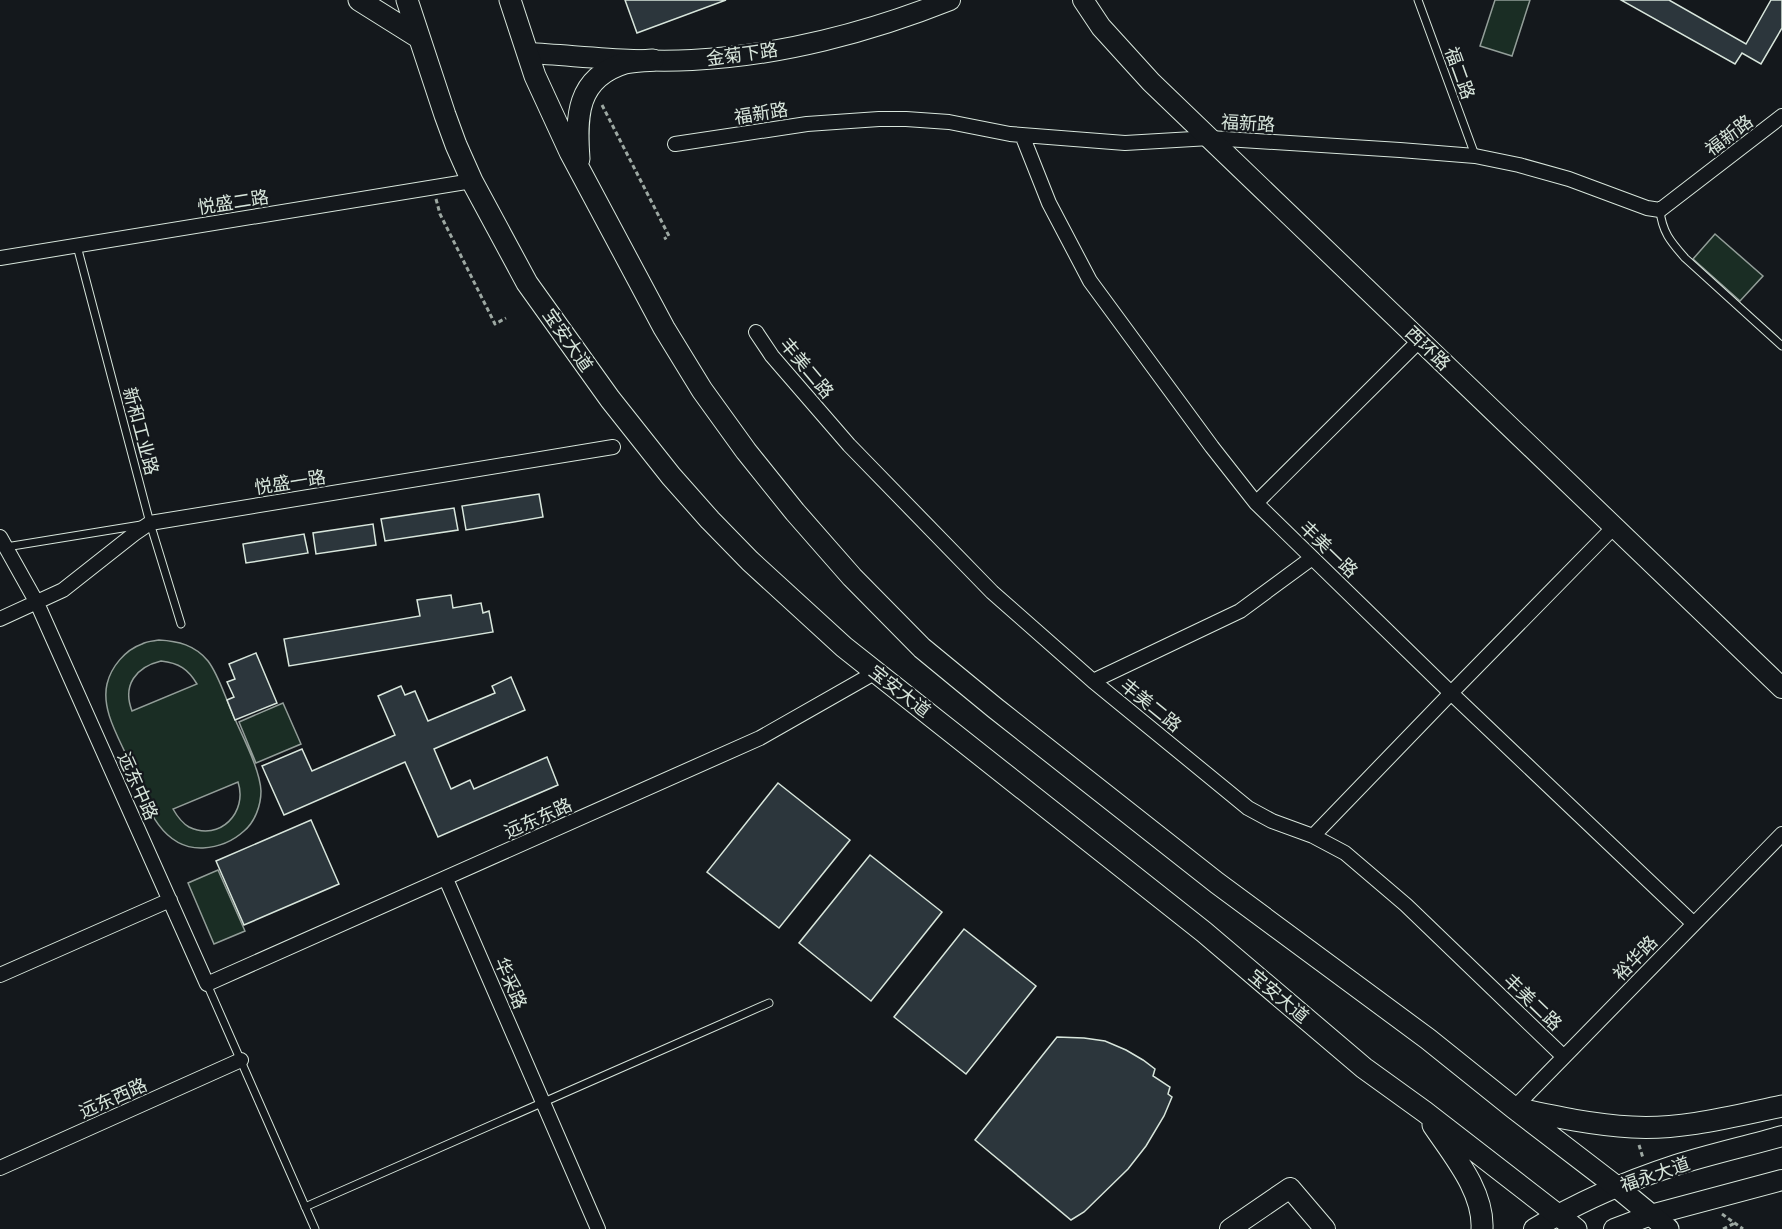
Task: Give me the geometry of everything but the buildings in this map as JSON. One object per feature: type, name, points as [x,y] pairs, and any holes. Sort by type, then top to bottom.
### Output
[{"type":"main road","points":[[359,0],[418,37]]},
{"type":"main road","points":[[510,0],[535,76],[570,152],[664,328],[702,390],[746,451],[852,577],[922,648],[995,708],[1217,883],[1428,1039],[1668,1229]]},
{"type":"main road","name":"宝安大道","points":[[405,1],[445,115],[472,181],[527,283],[610,399],[671,476],[710,520],[750,561],[844,647],[1204,932],[1364,1068],[1425,1112],[1576,1229]]},
{"type":"main road","points":[[581,172],[577,131],[579,111],[591,84],[613,68],[627,63],[653,60]]},
{"type":"main road","points":[[1514,1108],[1634,1128],[1687,1124],[1782,1106]]},
{"type":"main road","points":[[1425,1112],[1469,1181],[1481,1208],[1482,1229]]},
{"type":"street","name":"金菊下路","points":[[528,52],[653,60],[724,58],[798,46],[883,23],[950,0]]},
{"type":"street","name":"西环路","points":[[1083,0],[1101,27],[1151,82],[1782,688]]},
{"type":"street","name":"福新路","points":[[675,144],[807,124],[879,118],[949,122],[1022,135],[1125,143],[1210,138],[1475,156],[1569,179],[1647,208],[1660,210],[1782,117]]},
{"type":"street","name":"丰美一路","points":[[1022,135],[1049,203],[1090,281],[1256,503],[1451,693],[1694,924]]},
{"type":"street","name":"悦盛二路","points":[[0,258],[472,181]]},
{"type":"street","name":"丰美二路","points":[[756,332],[772,356],[849,445],[992,592],[1093,681],[1248,807],[1272,821],[1313,836],[1345,853],[1406,905],[1564,1057]]},
{"type":"street","points":[[1256,503],[1420,340]]},
{"type":"street","name":"悦盛一路","points":[[0,619],[63,590],[150,523],[613,447]]},
{"type":"street","points":[[1313,836],[1614,527]]},
{"type":"street","name":"远东中路","points":[[3,542],[37,603],[207,984]]},
{"type":"street","points":[[1093,681],[1240,611],[1312,558]]},
{"type":"street","name":"远东东路","points":[[207,984],[760,738],[876,672]]},
{"type":"street","name":"裕华路","points":[[1514,1108],[1782,834]]},
{"type":"street","name":"华采路","points":[[446,879],[598,1229]]},
{"type":"street","points":[[0,975],[170,900]]},
{"type":"street","name":"远东西路","points":[[0,1168],[241,1060]]},
{"type":"street","name":"福永大道","points":[[1534,1229],[1617,1187],[1675,1165],[1782,1136]]},
{"type":"street","name":"福永大道","points":[[1614,1229],[1651,1215],[1782,1180]]},
{"type":"street","points":[[1230,1229],[1290,1188],[1325,1229]]},
{"type":"lane","name":"福二路","points":[[1418,0],[1475,156]]},
{"type":"lane","points":[[1660,210],[1661,224],[1671,242],[1685,258],[1782,346]]},
{"type":"lane","name":"新和工业路","points":[[76,246],[150,523],[181,624]]},
{"type":"lane","points":[[3,542],[150,523]]},
{"type":"lane","points":[[207,984],[315,1229]]},
{"type":"lane","points":[[305,1207],[769,1003]]},
{"type":"path","points":[[602,105],[669,236],[664,239]]},
{"type":"path","points":[[436,199],[440,214],[495,324],[506,318]]},
{"type":"path","points":[[1723,1229],[1735,1223]]},
{"type":"green space","points":[[1495,0],[1530,0],[1512,56],[1480,46]]},
{"type":"green space","points":[[1715,234],[1763,276],[1740,301],[1693,259]]},
{"type":"green space","points":[[159,640],[186,645],[198,651],[212,666],[249,750],[260,782],[261,796],[254,818],[239,835],[220,845],[203,848],[187,846],[174,840],[163,830],[146,804],[106,704],[107,684],[115,665],[136,647],[146,642]],"holes":[[[161,661],[173,663],[182,668],[197,684],[132,711],[129,693],[133,678],[145,668]],[[238,782],[239,804],[229,821],[221,827],[211,831],[200,831],[189,827],[173,809]]]},
{"type":"green space","points":[[283,703],[301,744],[256,763],[239,722]]},
{"type":"green space","points":[[218,870],[245,931],[214,944],[188,883]]}]
